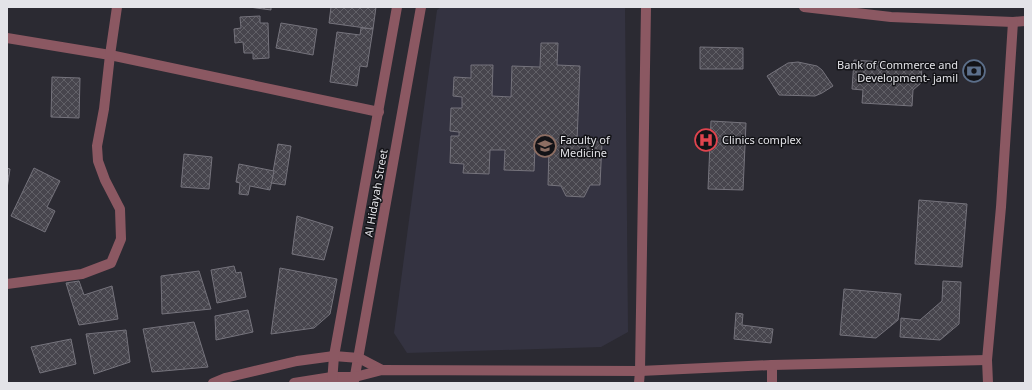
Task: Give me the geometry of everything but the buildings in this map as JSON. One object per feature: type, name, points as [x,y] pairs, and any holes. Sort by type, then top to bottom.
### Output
[{"type":"street","points":[[7,284],[82,274],[111,263],[121,239],[120,210],[105,180],[98,161],[97,146],[104,110],[117,7]]},
{"type":"street","name":"Al Hidayah Street","points":[[332,380],[334,356],[397,7]]},
{"type":"street","name":"Al Hidayah Street","points":[[354,380],[421,7]]},
{"type":"street","points":[[639,383],[646,7]]},
{"type":"street","points":[[804,7],[891,12],[1021,23],[1001,207],[987,360],[988,383]]},
{"type":"street","points":[[7,38],[110,55],[379,112]]},
{"type":"street","points":[[213,383],[225,378],[296,361],[334,356],[359,358],[382,370]]},
{"type":"street","points":[[294,383],[354,380],[382,370],[640,371],[772,365],[987,360]]},
{"type":"street","points":[[772,365],[772,383]]},
{"type":"shaded area","points":[[441,7],[625,7],[628,332],[601,347],[407,353],[394,333],[437,10]]},
{"type":"place","name":"Bank of Commerce and Development- jamil","points":[[974,71]]},
{"type":"place","name":"Clinics complex","points":[[706,140]]},
{"type":"place","name":"Faculty of Medicine","points":[[545,146]]}]
